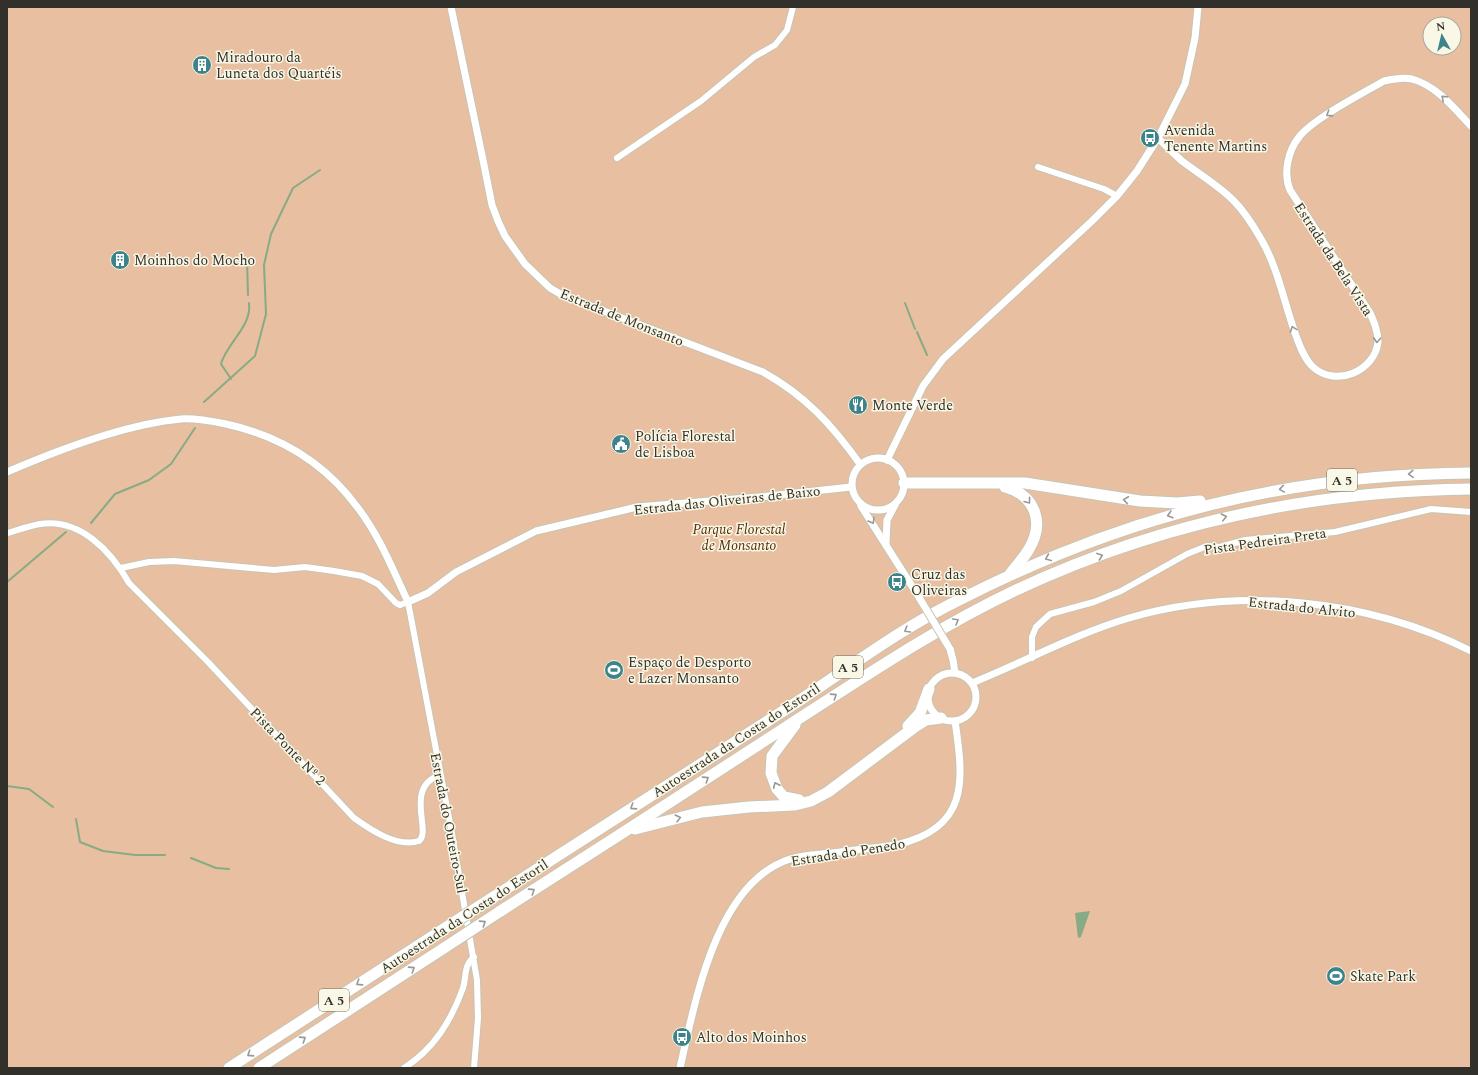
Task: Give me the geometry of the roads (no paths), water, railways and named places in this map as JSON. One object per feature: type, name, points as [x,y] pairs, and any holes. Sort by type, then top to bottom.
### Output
[{"type":"highway","name":"Autoestrada da Costa do Estoril","points":[[229,1068],[873,651],[953,602],[1008,575],[1078,546],[1146,522],[1235,498],[1279,489],[1369,477],[1471,473]]},
{"type":"highway","points":[[904,484],[1025,483],[1140,502],[1177,503],[1235,498]]},
{"type":"highway","points":[[995,484],[1016,490],[1024,495],[1034,510],[1037,519],[1036,531],[1030,548],[1008,575]]},
{"type":"highway","name":"Autoestrada da Costa do Estoril","points":[[259,1068],[881,665],[959,619],[1022,588],[1083,562],[1153,537],[1240,513],[1304,502],[1379,493],[1471,489]]},
{"type":"highway","points":[[801,718],[772,756],[771,773],[777,789],[784,797],[798,801],[810,798],[827,789],[911,724],[920,713],[929,689]]},
{"type":"highway","points":[[626,831],[702,812],[749,807],[795,805],[811,801],[828,792],[916,726],[926,720],[941,718]]},
{"type":"street","name":"Estrada de Monsanto","points":[[451,7],[492,205],[505,236],[525,264],[550,288],[562,295],[763,372],[783,383],[801,396],[829,424],[860,464]]},
{"type":"street","points":[[617,158],[700,101],[754,57],[775,45],[787,30],[793,7]]},
{"type":"street","points":[[887,460],[923,386],[943,359],[1117,196],[1137,170],[1158,138],[1185,84],[1196,38],[1198,7]]},
{"type":"street","name":"Estrada da Bela Vista","points":[[1158,138],[1180,160],[1234,200],[1250,221],[1266,247],[1274,266],[1299,344],[1308,362],[1314,368],[1327,375],[1351,374],[1363,368],[1375,353],[1378,343],[1376,329],[1370,313],[1290,190],[1287,165],[1292,149],[1299,136],[1311,126],[1384,80],[1398,79],[1412,79],[1430,87],[1444,98],[1471,126]]},
{"type":"street","points":[[1038,167],[1104,189],[1117,196]]},
{"type":"street","points":[[7,472],[46,455],[146,424],[190,419],[240,428],[297,451],[318,465],[338,484],[359,509],[381,543],[408,602],[400,605],[396,603],[378,584],[362,576],[305,567],[274,570],[174,561],[149,562],[120,568],[99,544],[83,532],[62,524],[40,524],[7,533]]},
{"type":"street","points":[[886,543],[887,520],[902,493],[904,484],[899,469],[887,460],[873,458],[860,464],[854,472],[852,487],[857,500],[886,543],[950,649],[954,660],[955,673]]},
{"type":"street","name":"Estrada das Oliveiras de Baixo","points":[[408,602],[428,593],[456,572],[536,531],[637,507],[759,497],[852,487]]},
{"type":"street","points":[[857,500],[861,505],[873,510],[886,509],[897,502]]},
{"type":"street","name":"Pista Pedreira Preta","points":[[1032,658],[1032,637],[1036,627],[1050,614],[1094,602],[1121,591],[1187,554],[1207,546],[1220,546],[1245,540],[1335,532],[1432,509],[1471,512]]},
{"type":"street","name":"Pista Ponte Nº 2","points":[[120,568],[129,583],[208,662],[354,818],[366,827],[394,840],[412,843],[419,841],[422,836],[420,801],[423,791],[432,778],[439,775]]},
{"type":"street","name":"Estrada do Alvito","points":[[972,683],[1100,627],[1129,618],[1199,604],[1251,600],[1312,605],[1370,615],[1422,630],[1471,651]]},
{"type":"street","name":"Estrada do Outeiro-Sul","points":[[408,602],[474,958],[478,998],[474,1068]]},
{"type":"street","points":[[955,673],[966,677],[972,683],[976,692],[974,707],[964,717],[955,721],[941,718],[933,712],[929,704],[929,689],[937,678],[945,674],[955,673]]},
{"type":"street","name":"Estrada do Penedo","points":[[680,1068],[696,996],[710,954],[724,923],[745,891],[759,876],[790,859],[896,845],[912,841],[937,828],[947,817],[955,802],[961,783],[961,761],[955,721]]},
{"type":"street","points":[[404,1068],[418,1059],[431,1046],[446,1025],[462,989],[467,965],[474,958]]},
{"type":"waterway","points":[[204,402],[255,356],[266,314],[264,265],[271,234],[293,188],[320,170]]},
{"type":"waterway","points":[[247,260],[248,295]]},
{"type":"waterway","points":[[231,379],[221,364],[228,349],[247,320],[249,303]]},
{"type":"waterway","points":[[905,303],[915,329]]},
{"type":"waterway","points":[[917,332],[927,355]]},
{"type":"waterway","points":[[91,523],[115,494],[149,480],[171,464],[195,428]]},
{"type":"waterway","points":[[7,582],[66,532]]},
{"type":"waterway","points":[[7,786],[29,789],[53,807]]},
{"type":"waterway","points":[[76,819],[80,842],[103,851],[135,855],[165,855]]},
{"type":"waterway","points":[[191,858],[216,868],[229,869]]},
{"type":"place","name":"Miradouro da Luneta dos Quartéis","points":[[202,65]]},
{"type":"place","name":"Avenida Tenente Martins","points":[[1150,138]]},
{"type":"place","name":"Moinhos do Mocho","points":[[120,260]]},
{"type":"place","name":"Monte Verde","points":[[858,405]]},
{"type":"place","name":"Polícia Florestal de Lisboa","points":[[621,444]]},
{"type":"place","name":"Cruz das Oliveiras","points":[[897,582]]},
{"type":"place","name":"Espaço de Desporto e Lazer Monsanto","points":[[614,670]]},
{"type":"place","name":"Skate Park","points":[[1336,976]]},
{"type":"place","name":"Alto dos Moinhos","points":[[682,1037]]},
{"type":"park label","name":"Parque Florestal de Monsanto","points":[[739,538]]}]
